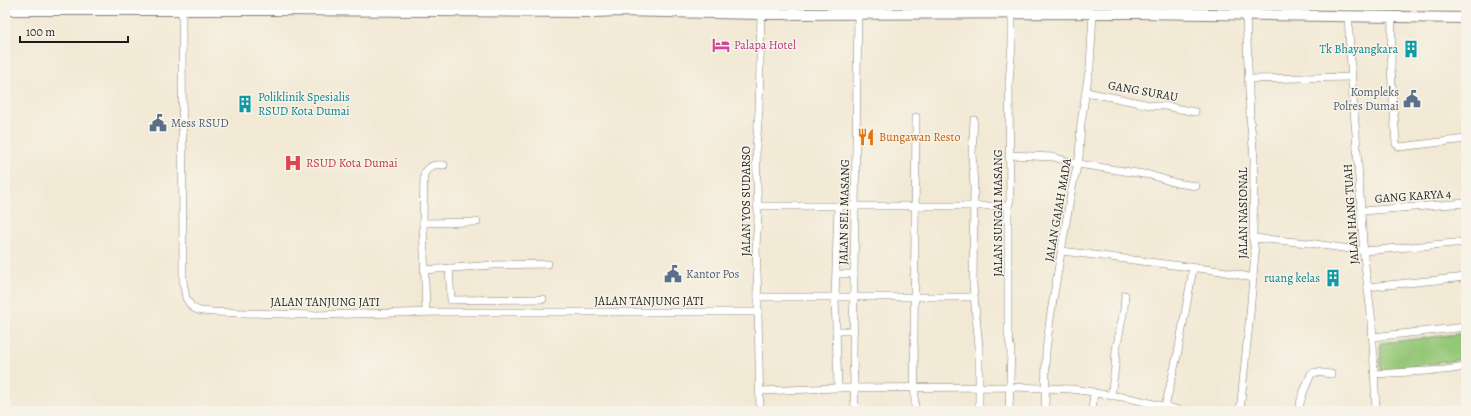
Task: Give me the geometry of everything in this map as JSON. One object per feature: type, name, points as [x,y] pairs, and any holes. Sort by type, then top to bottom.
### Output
[{"type":"street","points":[[5,10],[182,11],[454,8],[594,12],[619,10],[761,14],[1093,13],[1466,18]]},
{"type":"street","name":"JALAN TANJUNG JATI","points":[[182,11],[183,281],[186,298],[195,309],[213,312],[313,315],[426,312],[758,312]]},
{"type":"street","name":"JALAN GAJAH MADA","points":[[1045,411],[1046,350],[1071,192],[1078,164],[1081,123],[1090,67],[1093,13]]},
{"type":"street","name":"JALAN YOS SUDARSO","points":[[760,411],[756,247],[756,148],[759,110],[761,14]]},
{"type":"street","name":"JALAN SEI. MASANG","points":[[855,411],[854,274],[858,14]]},
{"type":"street","name":"JALAN SUNGAI MASANG","points":[[1009,411],[1011,350],[1008,334],[1008,206],[1010,201],[1009,155],[1012,14]]},
{"type":"street","name":"JALAN NASIONAL","points":[[1240,411],[1255,253],[1253,238],[1254,158],[1250,117],[1246,14]]},
{"type":"street","name":"JALAN HANG TUAH","points":[[1348,16],[1364,251],[1372,337],[1376,411]]},
{"type":"street","points":[[1392,17],[1392,90],[1396,144],[1400,147],[1466,139]]},
{"type":"street","points":[[1249,79],[1352,77]]},
{"type":"street","name":"GANG SURAU","points":[[1086,92],[1155,106],[1165,106],[1195,112]]},
{"type":"street","points":[[915,411],[916,117]]},
{"type":"street","points":[[974,120],[972,154],[974,206],[974,297],[979,347],[979,411]]},
{"type":"street","points":[[1009,155],[1053,157],[1078,164],[1150,175],[1176,183],[1196,186]]},
{"type":"street","points":[[426,312],[423,223],[424,174],[428,167],[432,165],[444,165]]},
{"type":"street","name":"GANG KARYA 4","points":[[1362,211],[1466,203]]},
{"type":"street","points":[[757,206],[1008,206]]},
{"type":"street","points":[[838,206],[836,297],[838,388]]},
{"type":"street","points":[[423,223],[477,222]]},
{"type":"street","points":[[1253,238],[1308,243],[1364,251],[1466,242]]},
{"type":"street","points":[[1062,251],[1221,271],[1253,278]]},
{"type":"street","points":[[424,270],[494,265],[548,264]]},
{"type":"street","points":[[449,268],[451,300],[543,299]]},
{"type":"street","points":[[1165,407],[1178,352],[1193,268]]},
{"type":"street","points":[[837,274],[854,274]]},
{"type":"street","points":[[1368,287],[1466,277]]},
{"type":"street","points":[[1111,396],[1116,350],[1124,309],[1125,295]]},
{"type":"street","points":[[758,297],[974,297]]},
{"type":"street","points":[[1372,337],[1466,327]]},
{"type":"street","points":[[836,331],[854,331]]},
{"type":"street","points":[[1374,374],[1445,370],[1466,367]]},
{"type":"street","points":[[1298,411],[1311,374],[1315,372],[1331,374]]},
{"type":"street","points":[[760,391],[838,388],[1010,387],[1071,389],[1139,400],[1183,411]]},
{"type":"street","points":[[1092,411],[1094,393]]},
{"type":"green space","points":[[1466,333],[1466,359],[1381,371],[1380,343]]},
{"type":"place","name":"Palapa Hotel","points":[[721,45]]},
{"type":"place","name":"Tk Bhayangkara","points":[[1411,49]]},
{"type":"place","name":"Kompleks Polres Dumai","points":[[1412,99]]},
{"type":"place","name":"Poliklinik Spesialis RSUD Kota Dumai","points":[[245,104]]},
{"type":"place","name":"Mess RSUD","points":[[158,123]]},
{"type":"place","name":"Bungawan Resto","points":[[866,137]]},
{"type":"place","name":"RSUD Kota Dumai","points":[[293,163]]},
{"type":"place","name":"Kantor Pos","points":[[673,274]]},
{"type":"place","name":"ruang kelas","points":[[1333,278]]}]
